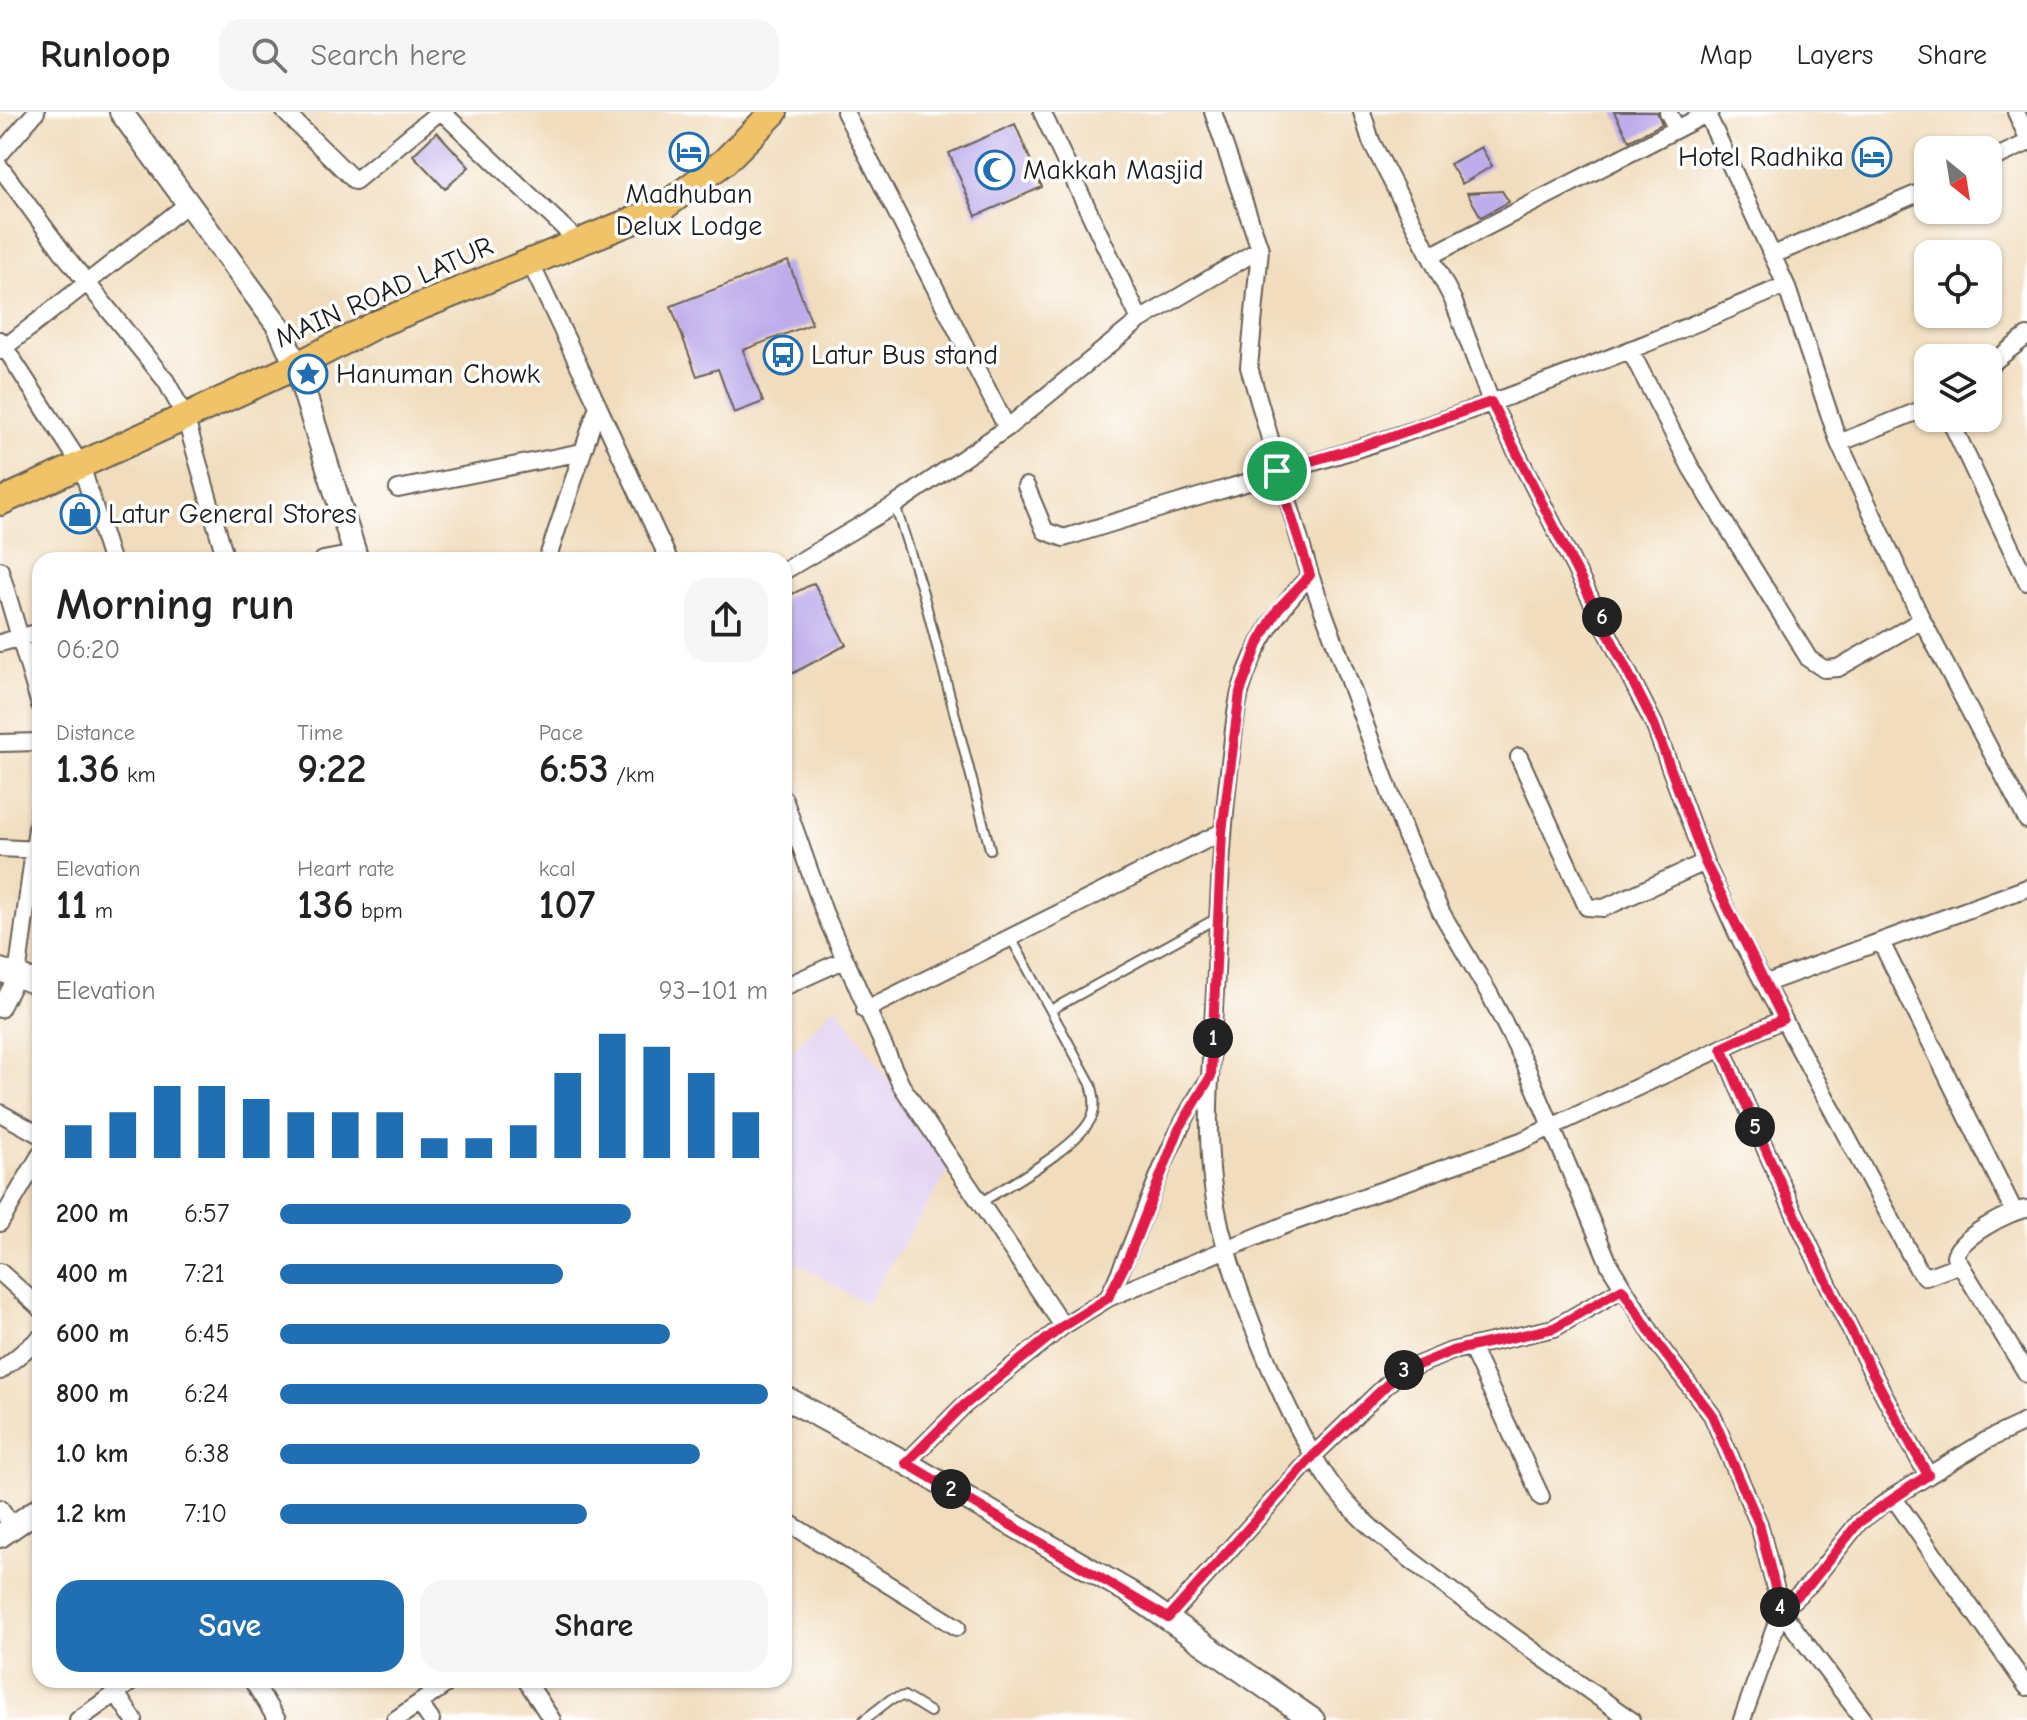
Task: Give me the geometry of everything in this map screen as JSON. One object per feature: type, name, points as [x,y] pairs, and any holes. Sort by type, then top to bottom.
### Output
[{"type":"main road","name":"MAIN ROAD LATUR","points":[[0,502],[296,366],[377,324],[659,210],[693,188],[774,112]]},
{"type":"street","points":[[0,154],[36,112]]},
{"type":"street","points":[[121,112],[279,327],[296,366],[354,552]]},
{"type":"street","points":[[285,112],[355,181],[440,112],[581,244]]},
{"type":"street","points":[[845,112],[1007,428]]},
{"type":"street","points":[[1042,112],[1140,320]]},
{"type":"street","points":[[1213,112],[1260,249],[1249,367],[1310,575],[1406,836],[1441,912],[1497,1009],[1553,1127],[1572,1182],[1622,1289],[1660,1347],[1712,1415],[1759,1524],[1781,1611],[1864,1720]]},
{"type":"street","points":[[1362,112],[1371,141],[1453,300],[1491,402],[1654,724],[1705,862],[1764,984],[1918,1269],[1926,1277],[1958,1265]]},
{"type":"street","points":[[1668,112],[1677,129]]},
{"type":"street","points":[[2016,112],[2027,136]]},
{"type":"street","points":[[1430,256],[1709,113],[1786,285],[1839,443],[1922,620],[2027,820]]},
{"type":"street","points":[[2002,155],[2027,143]]},
{"type":"street","points":[[0,167],[86,282],[166,381],[185,416],[224,552]]},
{"type":"street","points":[[1773,255],[1914,195]]},
{"type":"street","points":[[108,552],[81,465],[2,346],[190,202]]},
{"type":"street","points":[[792,566],[895,505],[1007,428],[1140,320],[1260,249]]},
{"type":"street","points":[[530,262],[665,552]]},
{"type":"street","points":[[1026,486],[1045,531],[1064,538],[1363,446],[1491,402],[1631,352],[1786,285]]},
{"type":"street","points":[[2002,355],[2027,336]]},
{"type":"street","points":[[1631,352],[1691,468],[1809,659],[1824,669],[1838,668],[1922,620]]},
{"type":"street","points":[[550,552],[598,406]]},
{"type":"street","points":[[1839,443],[1914,413]]},
{"type":"street","points":[[1956,432],[2027,582]]},
{"type":"street","points":[[398,489],[582,452]]},
{"type":"street","points":[[0,570],[32,673]]},
{"type":"street","points":[[1310,575],[1278,609],[1259,642],[1240,692],[1222,832],[1211,1076],[1211,1180],[1227,1248],[1259,1333],[1314,1455],[1350,1507],[1376,1533],[1524,1646],[1631,1720]]},
{"type":"street","points":[[0,643],[32,635]]},
{"type":"street","points":[[0,743],[32,742]]},
{"type":"street","points":[[1519,757],[1587,907],[1604,908],[1705,862]]},
{"type":"street","points":[[792,820],[844,960],[901,1085],[978,1204],[1063,1326]]},
{"type":"street","points":[[865,1010],[1222,832]]},
{"type":"street","points":[[0,848],[32,849]]},
{"type":"street","points":[[0,1009],[32,870]]},
{"type":"street","points":[[1764,984],[2027,888]]},
{"type":"street","points":[[1881,942],[2020,1210],[1955,1250],[1958,1265],[2027,1374]]},
{"type":"street","points":[[792,983],[844,960]]},
{"type":"street","points":[[8,973],[32,981]]},
{"type":"street","points":[[906,1463],[963,1406],[1063,1326],[1108,1298],[1227,1248],[1553,1127],[1783,1019]]},
{"type":"street","points":[[1722,1048],[1769,1162],[1865,1365],[1928,1475]]},
{"type":"street","points":[[1108,1298],[1128,1259],[1179,1129],[1211,1076]]},
{"type":"street","points":[[0,1113],[32,1131]]},
{"type":"street","points":[[0,1223],[32,1169]]},
{"type":"street","points":[[0,1272],[32,1301]]},
{"type":"street","points":[[1168,1618],[1314,1455],[1399,1373],[1417,1362],[1554,1328],[1622,1289]]},
{"type":"street","points":[[0,1371],[32,1345]]},
{"type":"street","points":[[1471,1347],[1541,1497]]},
{"type":"street","points":[[792,1401],[906,1463],[1168,1618],[1313,1720]]},
{"type":"street","points":[[1742,1720],[1781,1611],[1810,1584],[1859,1522],[1928,1475],[2027,1421]]},
{"type":"street","points":[[1893,1497],[2027,1687]]},
{"type":"street","points":[[4,1524],[32,1512]]},
{"type":"street","points":[[792,1525],[957,1627]]},
{"type":"street","points":[[78,1720],[123,1688]]},
{"type":"street","points":[[257,1688],[277,1720]]},
{"type":"street","points":[[395,1720],[441,1688]]},
{"type":"street","points":[[531,1688],[552,1720]]},
{"type":"street","points":[[116,1693],[134,1720]]},
{"type":"street","points":[[419,1703],[431,1720]]},
{"type":"lane","points":[[895,505],[923,593],[990,849]]},
{"type":"lane","points":[[1051,1010],[1218,918]]},
{"type":"lane","points":[[978,1204],[1053,1155],[1092,1117],[1095,1098],[1091,1084],[1011,937]]},
{"type":"lane","points":[[864,1720],[891,1699],[904,1696],[930,1712]]},
{"type":"shaded area","points":[[836,1005],[950,1169],[866,1304],[792,1261],[792,1051]]},
{"type":"building","points":[[1614,112],[1657,112],[1662,124],[1629,141]]},
{"type":"building","name":"Makkah Masjid","points":[[1015,124],[1042,187],[976,216],[949,153]]},
{"type":"building","points":[[437,132],[469,167],[445,189],[413,155]]},
{"type":"building","points":[[1481,147],[1492,166],[1462,184],[1450,164]]},
{"type":"building","points":[[1502,191],[1509,202],[1481,217],[1467,193]]},
{"type":"building","points":[[788,261],[812,324],[743,350],[763,402],[734,413],[718,369],[697,376],[671,306]]},
{"type":"building","points":[[814,583],[846,645],[792,674],[792,594]]},
{"type":"place","name":"Madhuban Delux Lodge","points":[[689,152]]},
{"type":"place","name":"Hotel Radhika","points":[[1872,157]]},
{"type":"place","name":"Makkah Masjid","points":[[995,170]]},
{"type":"place","name":"Latur Bus stand","points":[[783,355]]},
{"type":"place","name":"Hanuman Chowk","points":[[308,374]]},
{"type":"place","name":"Latur General Stores","points":[[80,514]]},
{"type":"route","points":[[1491,402],[1654,724],[1705,862],[1737,933],[1783,1019],[1722,1048],[1769,1162],[1831,1286],[1865,1365],[1928,1475],[1859,1522],[1825,1567],[1781,1611],[1759,1524],[1712,1415],[1660,1347],[1622,1289],[1577,1318],[1554,1328],[1452,1351],[1417,1362],[1399,1373],[1369,1398],[1314,1455],[1168,1618],[1129,1592],[906,1463],[963,1406],[1063,1326],[1108,1298],[1128,1259],[1179,1129],[1211,1076],[1222,832],[1240,692],[1259,642],[1278,609],[1310,575],[1277,471],[1363,446],[1491,402]]}]
